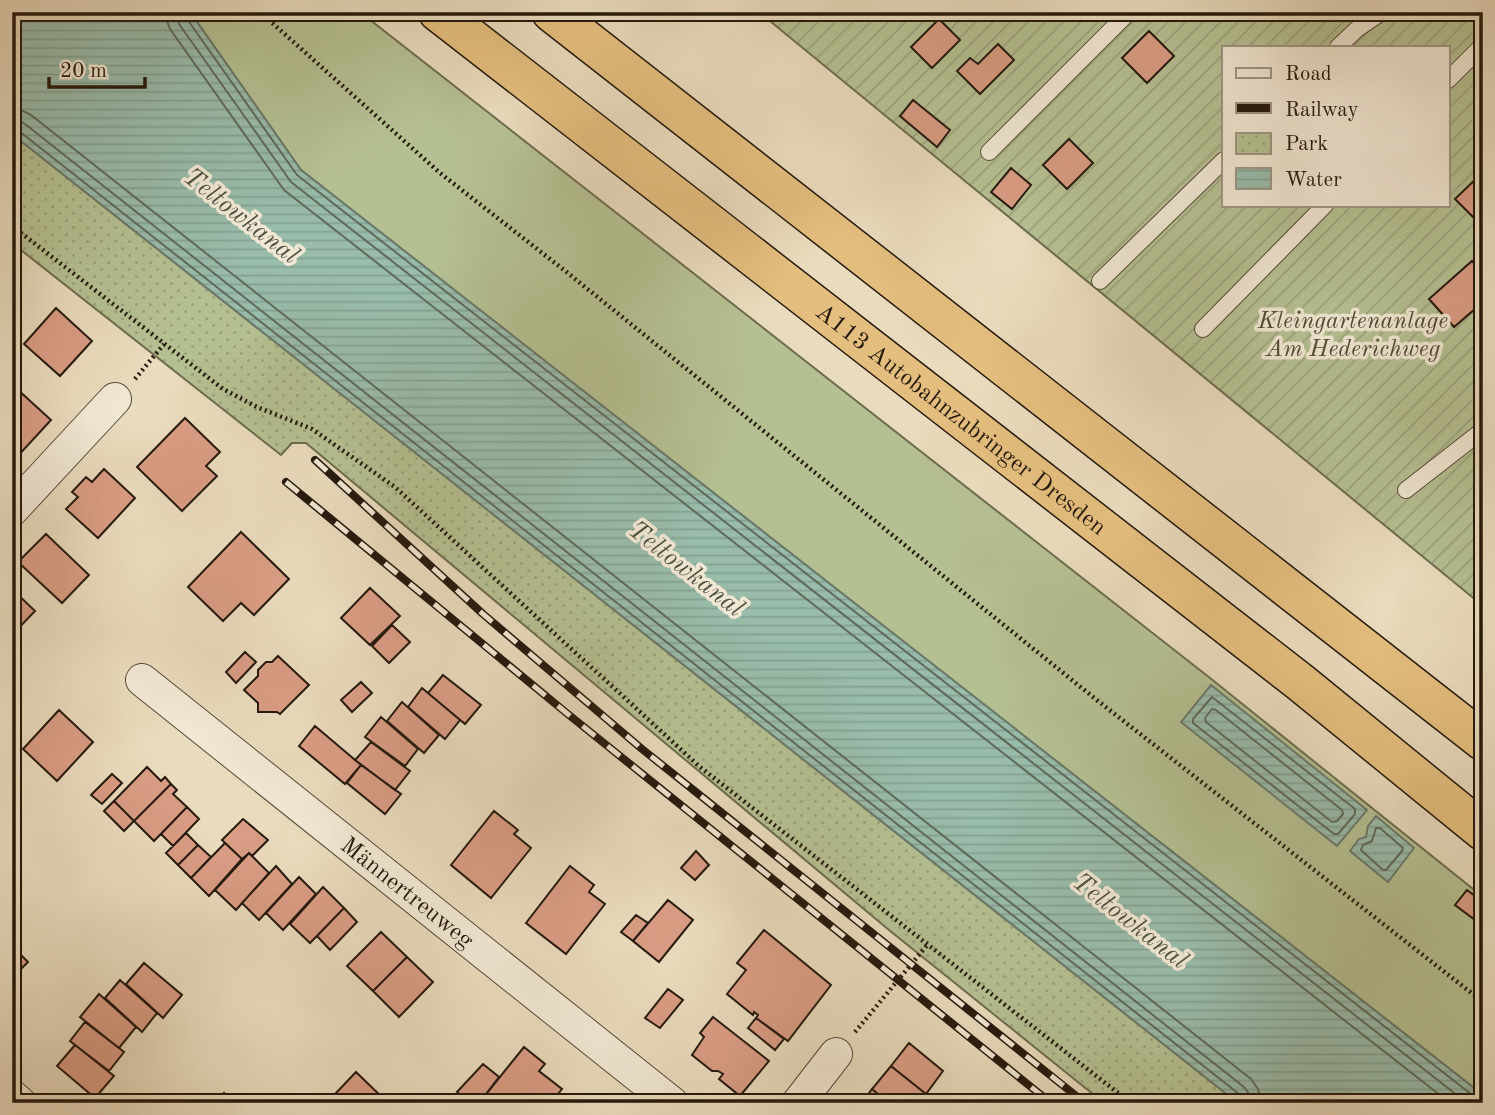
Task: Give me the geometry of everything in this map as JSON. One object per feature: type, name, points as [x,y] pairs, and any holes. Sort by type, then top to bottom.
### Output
[{"type":"highway","name":"A113 Autobahnzubringer Dresden","points":[[438,12],[1300,681],[1483,831]]},
{"type":"highway","points":[[551,12],[1483,741]]},
{"type":"street","points":[[12,510],[115,399]]},
{"type":"street","name":"Männertreuweg","points":[[142,680],[672,1103]]},
{"type":"street","points":[[799,1103],[836,1054]]},
{"type":"street","points":[[12,1096],[20,1103]]},
{"type":"lane","points":[[989,152],[1129,12]]},
{"type":"lane","points":[[1339,46],[1357,29],[1382,12]]},
{"type":"lane","points":[[1450,78],[1483,44]]},
{"type":"lane","points":[[1101,281],[1222,162]]},
{"type":"lane","points":[[1203,329],[1324,206]]},
{"type":"lane","points":[[1406,490],[1483,430]]},
{"type":"path","points":[[260,12],[440,173],[1098,701],[1483,1002]]},
{"type":"path","points":[[12,226],[223,389],[257,407],[312,429],[395,487],[700,767],[1131,1103]]},
{"type":"path","points":[[115,399],[141,373],[164,344]]},
{"type":"path","points":[[880,1003],[928,944]]},
{"type":"green space","points":[[190,12],[360,12],[1210,678],[1483,897],[1483,1095],[301,170]]},
{"type":"green space","name":"Kleingartenanlage Am Hederichweg","points":[[759,12],[1483,12],[1483,606]]},
{"type":"green space","points":[[12,134],[1238,1103],[1104,1103],[889,930],[306,443],[292,443],[281,455],[12,243]]},
{"type":"water","name":"Teltowkanal","points":[[12,12],[190,12],[301,170],[1483,1095],[1483,1103],[1238,1103],[12,134]]},
{"type":"water","points":[[1211,685],[1367,810],[1337,846],[1181,722]]},
{"type":"water","points":[[1376,816],[1414,848],[1388,882],[1350,851],[1359,839],[1366,837],[1368,826]]},
{"type":"building","points":[[939,19],[960,40],[932,68],[911,47]]},
{"type":"building","points":[[1149,31],[1174,56],[1147,83],[1122,58]]},
{"type":"building","points":[[998,44],[1014,60],[980,94],[957,71],[970,58],[978,64]]},
{"type":"building","points":[[913,100],[950,130],[937,147],[900,116]]},
{"type":"building","points":[[1069,139],[1093,163],[1067,189],[1043,165]]},
{"type":"building","points":[[1011,168],[1031,185],[1012,209],[991,192]]},
{"type":"building","points":[[1480,175],[1483,178],[1483,227],[1455,199]]},
{"type":"building","points":[[1472,261],[1483,273],[1483,302],[1454,327],[1429,299]]},
{"type":"building","points":[[56,308],[92,341],[60,376],[24,344]]},
{"type":"building","points":[[16,388],[51,420],[17,457],[12,453],[12,392]]},
{"type":"building","points":[[185,418],[220,452],[206,466],[217,476],[182,511],[137,467]]},
{"type":"building","points":[[104,469],[135,498],[98,538],[66,509],[78,497],[72,492],[86,477],[92,482]]},
{"type":"building","points":[[241,532],[289,579],[254,615],[241,603],[223,621],[188,587]]},
{"type":"building","points":[[46,534],[89,575],[62,603],[18,562]]},
{"type":"building","points":[[370,588],[400,616],[370,645],[341,618]]},
{"type":"building","points":[[12,589],[35,611],[12,635]]},
{"type":"building","points":[[392,625],[410,642],[389,663],[372,646]]},
{"type":"building","points":[[245,652],[256,662],[236,683],[226,672]]},
{"type":"building","points":[[278,656],[309,685],[280,714],[258,712],[258,703],[244,690],[258,676],[258,670],[266,662],[272,662]]},
{"type":"building","points":[[443,675],[481,705],[465,724],[428,693]]},
{"type":"building","points":[[361,682],[372,693],[352,712],[341,700]]},
{"type":"building","points":[[422,688],[460,720],[445,739],[408,707]]},
{"type":"building","points":[[402,702],[439,735],[424,753],[387,721]]},
{"type":"building","points":[[59,710],[93,742],[57,781],[23,749]]},
{"type":"building","points":[[381,717],[418,749],[405,766],[365,737]]},
{"type":"building","points":[[315,726],[361,765],[345,784],[299,746]]},
{"type":"building","points":[[371,742],[410,771],[395,790],[355,760]]},
{"type":"building","points":[[361,765],[401,794],[385,814],[347,783]]},
{"type":"building","points":[[147,767],[161,781],[165,777],[171,784],[134,821],[114,801]]},
{"type":"building","points":[[112,774],[122,783],[102,804],[91,795]]},
{"type":"building","points":[[171,784],[177,790],[173,794],[187,807],[154,841],[134,821]]},
{"type":"building","points":[[114,801],[134,821],[124,831],[104,811]]},
{"type":"building","points":[[187,807],[199,819],[173,846],[161,834]]},
{"type":"building","points":[[494,811],[518,830],[514,834],[531,848],[491,898],[451,865]]},
{"type":"building","points":[[243,819],[268,840],[252,856],[249,853],[242,859],[222,840]]},
{"type":"building","points":[[186,833],[198,845],[178,865],[166,853]]},
{"type":"building","points":[[225,843],[242,859],[209,896],[191,878]]},
{"type":"building","points":[[198,845],[211,857],[191,878],[178,865]]},
{"type":"building","points":[[696,851],[709,865],[695,880],[681,868]]},
{"type":"building","points":[[249,853],[269,873],[236,910],[215,890]]},
{"type":"building","points":[[276,866],[292,884],[259,920],[242,903]]},
{"type":"building","points":[[570,866],[594,885],[589,892],[605,904],[566,954],[526,923]]},
{"type":"building","points":[[299,877],[316,894],[283,930],[266,913]]},
{"type":"building","points":[[323,887],[344,908],[310,943],[290,924]]},
{"type":"building","points":[[1467,890],[1483,902],[1483,926],[1455,905]]},
{"type":"building","points":[[668,900],[693,920],[659,962],[633,941]]},
{"type":"building","points":[[344,908],[357,922],[330,950],[317,936]]},
{"type":"building","points":[[636,915],[648,923],[633,941],[621,932]]},
{"type":"building","points":[[764,930],[831,985],[788,1041],[756,1018],[758,1015],[754,1012],[753,1015],[727,994],[746,970],[737,963]]},
{"type":"building","points":[[381,932],[407,957],[373,991],[347,966]]},
{"type":"building","points":[[12,946],[28,962],[12,978]]},
{"type":"building","points":[[407,957],[433,982],[399,1017],[373,991]]},
{"type":"building","points":[[144,963],[182,995],[163,1018],[126,984]]},
{"type":"building","points":[[120,980],[157,1013],[142,1032],[105,998]]},
{"type":"building","points":[[668,989],[683,1000],[660,1028],[645,1018]]},
{"type":"building","points":[[99,994],[136,1027],[119,1048],[80,1017]]},
{"type":"building","points":[[713,1017],[769,1061],[740,1096],[719,1079],[723,1074],[712,1071],[692,1055],[704,1037],[700,1033]]},
{"type":"building","points":[[756,1018],[784,1039],[775,1050],[748,1028]]},
{"type":"building","points":[[85,1022],[124,1052],[109,1071],[70,1041]]},
{"type":"building","points":[[909,1043],[943,1071],[926,1094],[891,1066]]},
{"type":"building","points":[[75,1045],[114,1076],[95,1098],[57,1066]]},
{"type":"building","points":[[524,1047],[545,1064],[539,1071],[562,1089],[551,1103],[479,1103]]},
{"type":"building","points":[[483,1064],[499,1077],[479,1103],[471,1103],[457,1092]]},
{"type":"building","points":[[891,1066],[926,1094],[919,1103],[889,1103],[872,1089]]},
{"type":"building","points":[[356,1072],[388,1103],[346,1103],[336,1093]]},
{"type":"building","points":[[872,1089],[889,1103],[867,1103],[864,1100]]},
{"type":"building","points":[[224,1093],[234,1103],[214,1103]]},
{"type":"railway","points":[[315,460],[483,614],[642,749],[1085,1103]]},
{"type":"railway","points":[[286,482],[569,715],[1051,1103]]}]
